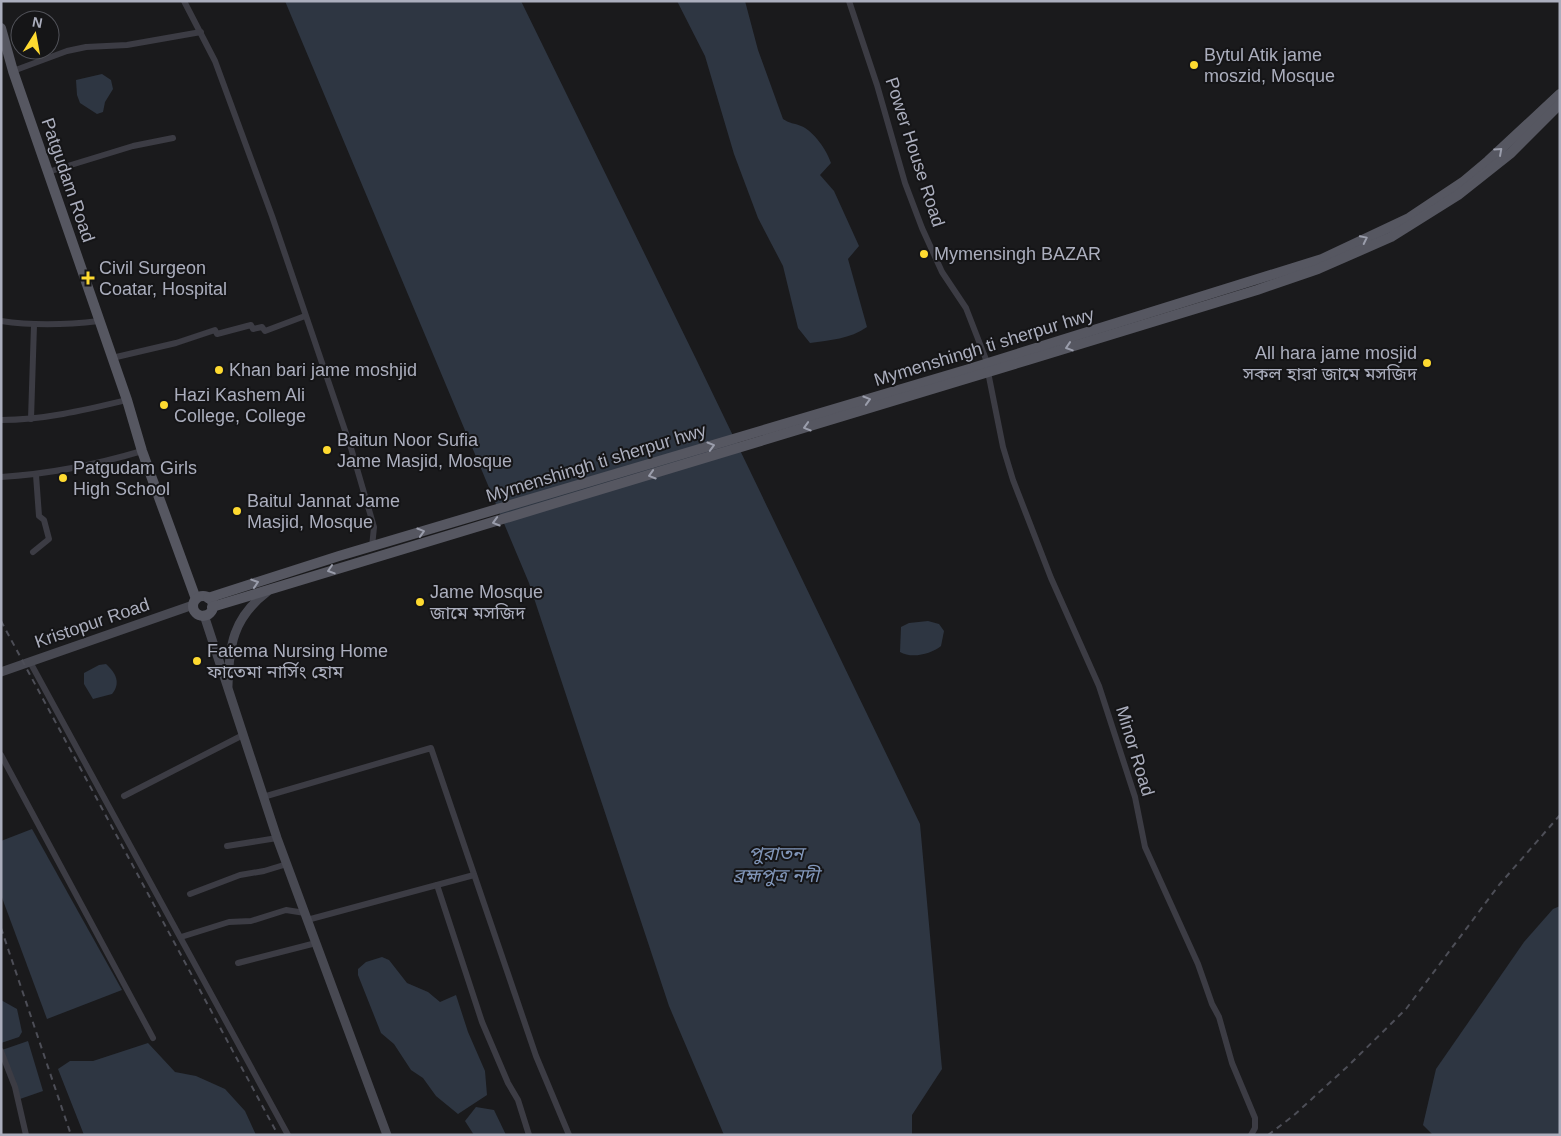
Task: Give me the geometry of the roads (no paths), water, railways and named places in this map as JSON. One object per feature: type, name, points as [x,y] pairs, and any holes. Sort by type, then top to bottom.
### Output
[{"type":"main road","name":"Patgudam Road","points":[[2,34],[127,400],[142,451],[203,601]]},
{"type":"main road","points":[[1,58],[12,67]]},
{"type":"main road","name":"Mymenshingh ti sherpur hwy","points":[[375,550],[970,373],[1322,260],[1409,218],[1462,182],[1488,161],[1560,94]]},
{"type":"main road","name":"Mymenshingh ti sherpur hwy","points":[[988,367],[1257,290],[1333,263],[1391,237],[1458,195],[1490,172],[1560,104]]},
{"type":"main road","name":"Patgudam Road","points":[[127,400],[136,415],[203,601]]},
{"type":"main road","name":"Kristopur Road","points":[[203,601],[270,589],[375,550]]},
{"type":"main road","name":"Kristopur Road","points":[[1,672],[203,601],[375,550]]},
{"type":"main road","points":[[228,694],[229,655],[235,632],[249,607],[270,589]]},
{"type":"main road","points":[[203,601],[210,612],[204,615],[228,694],[277,838],[387,1135]]},
{"type":"street","points":[[184,1],[201,32],[242,130],[359,475],[374,527],[375,550]]},
{"type":"street","name":"Power House Road","points":[[850,1],[877,85],[905,183],[918,219],[942,272],[966,308],[988,367]]},
{"type":"street","points":[[12,67],[86,47],[127,45],[201,32]]},
{"type":"street","points":[[48,172],[133,146],[173,138]]},
{"type":"street","points":[[112,358],[176,344],[215,330],[217,334],[251,325],[253,329],[262,326],[265,331],[305,316]]},
{"type":"street","points":[[1,321],[34,325],[99,321]]},
{"type":"street","points":[[31,419],[34,325]]},
{"type":"street","name":"Minor Road","points":[[988,367],[1003,447],[1013,480],[1051,578],[1099,686],[1135,797],[1145,847],[1198,964],[1212,1004],[1219,1016],[1235,1071],[1255,1118],[1255,1128],[1251,1135]]},
{"type":"street","points":[[1,420],[31,419],[76,412],[127,400]]},
{"type":"street","points":[[1,477],[36,475],[97,464],[142,451]]},
{"type":"street","points":[[34,552],[49,539],[44,520],[39,516],[36,475]]},
{"type":"street","points":[[30,662],[288,1135]]},
{"type":"street","points":[[124,796],[242,735]]},
{"type":"street","points":[[263,797],[431,748],[536,1056],[569,1135]]},
{"type":"street","points":[[1,755],[153,1038]]},
{"type":"street","points":[[227,846],[277,838]]},
{"type":"street","points":[[190,894],[240,875],[264,871],[287,864]]},
{"type":"street","points":[[181,938],[229,922],[251,920],[286,910],[306,916],[474,875]]},
{"type":"street","points":[[437,885],[482,1022],[508,1083],[518,1100],[529,1135]]},
{"type":"street","points":[[238,962],[316,943]]},
{"type":"street","points":[[1,1052],[15,1087],[26,1135]]},
{"type":"water","name":"পুরাতন ব্রহ্মপুত্র নদী","points":[[285,1],[521,1],[920,824],[942,1069],[912,1115],[912,1135],[724,1135],[669,1006],[529,583]]},
{"type":"water","points":[[677,1],[745,1],[758,50],[783,119],[811,132],[823,147],[831,163],[820,175],[834,191],[859,246],[848,259],[867,327],[860,331],[840,338],[810,343],[798,328],[783,266],[758,218],[734,154],[705,56]]},
{"type":"water","points":[[102,74],[111,80],[113,89],[105,102],[103,112],[97,114],[80,103],[77,95],[76,80]]},
{"type":"water","points":[[928,621],[939,624],[944,631],[941,646],[921,655],[910,655],[900,652],[901,627],[909,623]]},
{"type":"water","points":[[106,664],[115,675],[117,682],[115,690],[112,694],[93,699],[84,684],[84,673],[99,665]]},
{"type":"water","points":[[32,829],[122,990],[47,1019],[1,895],[1,841]]},
{"type":"water","points":[[1560,906],[1560,1135],[1433,1135],[1423,1125],[1436,1069],[1524,942],[1553,909]]},
{"type":"water","points":[[382,957],[389,960],[407,983],[428,992],[440,1002],[456,995],[468,1032],[485,1071],[487,1095],[458,1114],[436,1096],[423,1078],[411,1070],[394,1044],[381,1033],[358,975],[358,969],[366,962]]},
{"type":"water","points":[[1,1000],[17,1009],[22,1032],[19,1037],[1,1043]]},
{"type":"water","points":[[28,1041],[43,1091],[20,1099],[2,1050]]},
{"type":"water","points":[[148,1043],[175,1072],[196,1076],[225,1089],[245,1111],[256,1135],[84,1135],[58,1069],[70,1061],[93,1061]]},
{"type":"water","points":[[476,1107],[494,1110],[506,1135],[474,1135],[465,1121]]},
{"type":"railway","points":[[1,621],[278,1135]]},
{"type":"railway","points":[[1268,1135],[1293,1116],[1347,1067],[1406,1009],[1499,885],[1560,815]]},
{"type":"railway","points":[[1,928],[71,1135]]},
{"type":"place","name":"Bytul Atik jame moszid, Mosque","points":[[1194,65]]},
{"type":"place","name":"Mymensingh BAZAR","points":[[924,254]]},
{"type":"place","name":"Civil Surgeon Coatar, Hospital","points":[[88,278]]},
{"type":"place","name":"All hara jame mosjid সকল হারা জামে মসজিদ","points":[[1427,363]]},
{"type":"place","name":"Khan bari jame moshjid","points":[[219,370]]},
{"type":"place","name":"Hazi Kashem Ali College, College","points":[[164,405]]},
{"type":"place","name":"Baitun Noor Sufia Jame Masjid, Mosque","points":[[327,450]]},
{"type":"place","name":"Patgudam Girls High School","points":[[63,478]]},
{"type":"place","name":"Baitul Jannat Jame Masjid, Mosque","points":[[237,511]]},
{"type":"place","name":"Jame Mosque জামে মসজিদ","points":[[420,602]]},
{"type":"place","name":"Fatema Nursing Home ফাতেমা নার্সিং হোম","points":[[197,661]]}]
